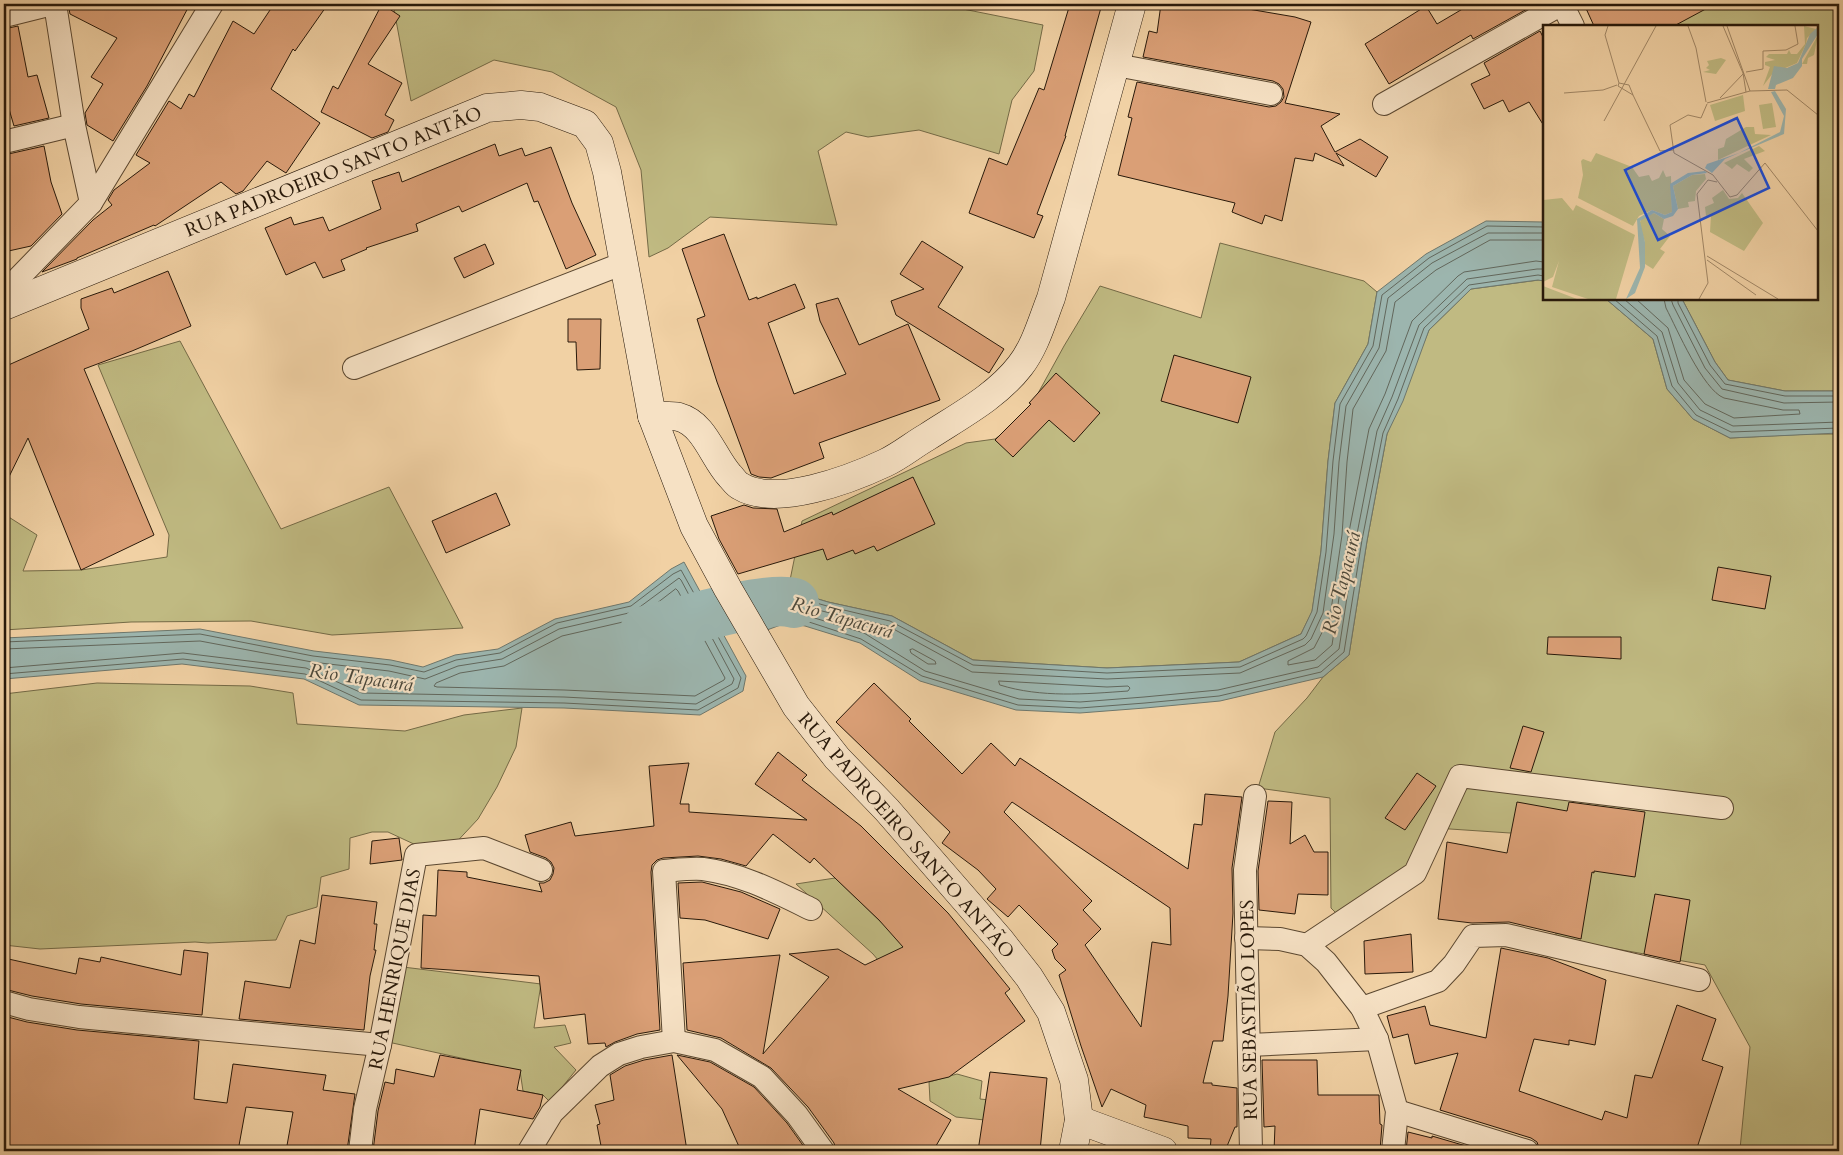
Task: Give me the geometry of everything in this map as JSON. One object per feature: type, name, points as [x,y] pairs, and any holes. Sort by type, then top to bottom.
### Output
[{"type":"main road","points":[[652,416],[680,417],[691,423],[705,437],[724,469],[740,486],[760,493],[788,495],[828,485],[886,462],[979,404],[1008,380],[1020,366],[1035,340],[1051,298],[1132,4]]},
{"type":"main road","name":"RUA PADROEIRO SANTO ANTÃO","points":[[4,306],[487,108],[521,105],[540,107],[586,124],[599,143],[607,172],[652,416],[694,526],[796,706],[837,758],[887,810],[1000,940],[1029,977],[1051,1012],[1074,1080],[1079,1120],[1073,1151]]},
{"type":"main road","points":[[1079,1120],[1163,1151]]},
{"type":"street","points":[[4,16],[53,4],[74,125],[91,203]]},
{"type":"street","points":[[4,293],[91,203],[212,4]]},
{"type":"street","points":[[1384,104],[1562,4],[1572,25]]},
{"type":"street","points":[[1116,65],[1271,94]]},
{"type":"street","points":[[4,142],[74,125]]},
{"type":"street","points":[[354,368],[624,263]]},
{"type":"street","points":[[1307,945],[1415,873],[1460,776],[1722,808]]},
{"type":"street","name":"RUA SEBASTIÃO LOPES","points":[[1251,1151],[1246,870],[1255,796]]},
{"type":"street","name":"RUA HENRIQUE DIAS","points":[[360,1151],[365,1109],[380,1045],[416,856],[484,848],[541,870]]},
{"type":"street","points":[[674,1041],[664,871],[701,869],[738,877],[768,887],[811,909]]},
{"type":"street","points":[[1362,1008],[1438,981],[1454,964],[1473,936],[1506,934],[1699,980]]},
{"type":"street","points":[[1246,938],[1280,938],[1307,945],[1326,962],[1362,1008],[1377,1039],[1397,1111],[1393,1151]]},
{"type":"street","points":[[4,1002],[29,1009],[79,1017],[380,1045]]},
{"type":"street","points":[[1249,1045],[1377,1039]]},
{"type":"street","points":[[529,1151],[552,1113],[600,1066],[619,1054],[641,1047],[674,1041],[715,1050],[762,1077],[797,1115],[823,1151]]},
{"type":"street","points":[[1397,1111],[1527,1151]]},
{"type":"shaded area","points":[[393,4],[968,4],[963,9],[1043,25],[1034,71],[1012,100],[999,154],[919,130],[868,137],[846,132],[818,151],[837,225],[710,217],[668,248],[649,257],[641,170],[616,107],[552,72],[494,60],[411,101]]},
{"type":"shaded area","points":[[1668,4],[1839,4],[1839,391],[1785,391],[1728,380],[1715,362],[1683,300],[1818,300],[1818,25],[1672,25]]},
{"type":"shaded area","points":[[1220,243],[1364,281],[1377,292],[1368,344],[1335,403],[1328,461],[1321,551],[1312,612],[1301,634],[1239,662],[1107,668],[973,660],[892,616],[828,602],[788,590],[802,521],[966,443],[995,439],[1025,417],[1100,286],[1201,318]]},
{"type":"shaded area","points":[[1539,280],[1543,281],[1543,300],[1607,300],[1653,339],[1667,389],[1693,419],[1730,438],[1839,434],[1839,1151],[1743,1151],[1740,1149],[1750,1047],[1705,965],[1556,938],[1555,836],[1435,828],[1415,873],[1337,914],[1331,908],[1330,798],[1258,788],[1275,732],[1307,698],[1323,677],[1349,655],[1367,541],[1387,434],[1429,330],[1471,289]]},
{"type":"shaded area","points":[[180,341],[281,529],[389,487],[463,628],[332,635],[251,621],[131,622],[4,630],[4,514],[37,535],[23,571],[81,570],[167,557],[169,535],[98,365]]},
{"type":"shaded area","points":[[97,683],[250,686],[293,693],[297,724],[405,731],[464,715],[522,708],[516,747],[497,787],[478,819],[450,849],[431,852],[388,832],[372,832],[350,838],[349,869],[321,877],[317,907],[287,916],[276,940],[40,949],[4,945],[4,694]]},
{"type":"shaded area","points":[[835,878],[885,926],[919,964],[944,1039],[873,954],[796,884]]},
{"type":"shaded area","points":[[403,967],[541,984],[534,1028],[565,1025],[571,1043],[554,1047],[576,1070],[550,1102],[543,1095],[523,1091],[520,1071],[388,1042]]},
{"type":"shaded area","points":[[957,1074],[982,1081],[980,1099],[1009,1102],[1004,1122],[956,1117],[930,1101],[929,1082]]},
{"type":"water","points":[[1486,221],[1543,222],[1543,281],[1471,289],[1429,330],[1403,401],[1387,434],[1367,541],[1349,655],[1323,677],[1220,701],[1080,713],[1016,710],[920,681],[860,643],[805,626],[786,623],[767,630],[746,593],[788,590],[828,602],[892,616],[973,660],[1107,668],[1239,662],[1301,634],[1312,611],[1321,551],[1328,461],[1335,403],[1368,344],[1377,292],[1426,254]]},
{"type":"water","points":[[1607,300],[1683,300],[1715,362],[1728,380],[1785,391],[1839,391],[1839,433],[1730,438],[1693,419],[1667,389],[1653,339]]},
{"type":"water","points":[[684,562],[746,676],[743,691],[700,715],[564,708],[359,705],[304,679],[182,664],[4,679],[4,638],[200,629],[314,651],[391,660],[423,667],[455,655],[498,649],[555,619],[629,602],[671,569]]},
{"type":"building","points":[[68,4],[190,4],[147,86],[113,141],[87,125],[85,113],[103,84],[91,77],[117,38],[70,14]]},
{"type":"building","points":[[274,4],[328,4],[295,51],[293,49],[271,89],[320,123],[286,173],[267,161],[243,191],[236,194],[221,182],[155,226],[42,272],[93,220],[112,205],[108,200],[114,190],[150,163],[136,155],[169,101],[181,109],[189,94],[194,97],[233,21],[254,34]]},
{"type":"building","points":[[382,4],[400,16],[368,64],[402,83],[385,115],[394,120],[388,132],[372,138],[321,112],[333,86],[338,89]]},
{"type":"building","points":[[1070,4],[1102,4],[1066,136],[1037,214],[1043,216],[1034,238],[969,213],[989,158],[1007,165],[1039,88],[1044,90]]},
{"type":"building","points":[[1161,4],[1219,4],[1295,17],[1311,22],[1285,103],[1340,114],[1321,126],[1335,152],[1360,139],[1388,157],[1376,177],[1336,153],[1344,166],[1315,153],[1313,161],[1295,158],[1282,221],[1265,215],[1262,224],[1232,212],[1235,203],[1118,175],[1132,118],[1128,117],[1137,82],[1269,107],[1276,106],[1284,97],[1283,89],[1273,81],[1143,57],[1149,31],[1157,33]]},
{"type":"building","points":[[1471,4],[1527,4],[1529,8],[1473,39],[1471,35],[1389,84],[1365,44],[1426,6],[1437,24]]},
{"type":"building","points":[[1584,4],[1715,4],[1676,25],[1594,25]]},
{"type":"building","points":[[18,26],[28,77],[37,75],[49,118],[14,126],[4,92],[4,29]]},
{"type":"building","points":[[1540,31],[1543,37],[1543,124],[1529,102],[1509,112],[1503,100],[1484,109],[1471,84],[1490,75],[1484,63]]},
{"type":"building","points":[[495,144],[499,156],[522,148],[525,156],[551,147],[572,203],[596,255],[566,269],[538,201],[534,202],[527,183],[462,212],[459,206],[416,224],[418,231],[366,248],[341,260],[345,270],[323,278],[315,262],[286,275],[265,228],[291,217],[294,225],[323,217],[329,231],[381,209],[372,181],[399,172],[402,182]]},
{"type":"building","points":[[44,146],[51,182],[62,214],[31,246],[4,252],[4,155]]},
{"type":"building","points":[[724,234],[749,300],[757,297],[757,299],[795,284],[805,308],[768,323],[794,394],[846,374],[820,321],[816,304],[838,298],[859,345],[908,324],[940,400],[819,443],[824,458],[771,478],[751,474],[717,382],[697,319],[705,316],[682,249]]},
{"type":"building","points":[[922,241],[963,267],[938,307],[1004,349],[989,373],[896,315],[891,301],[924,289],[900,274]]},
{"type":"building","points":[[485,244],[494,264],[464,278],[454,258]]},
{"type":"building","points":[[168,271],[191,326],[84,369],[154,535],[81,570],[28,438],[4,487],[4,367],[89,329],[81,308],[81,299],[112,288],[114,293]]},
{"type":"building","points":[[568,319],[601,319],[600,369],[577,370],[576,342],[568,342]]},
{"type":"building","points":[[1174,355],[1251,377],[1238,423],[1161,401]]},
{"type":"building","points":[[1056,373],[1100,413],[1074,442],[1049,420],[1013,457],[995,440],[1031,404],[1029,403]]},
{"type":"building","points":[[913,477],[935,524],[877,551],[874,546],[855,554],[853,550],[827,560],[823,549],[738,574],[719,539],[711,516],[744,505],[753,508],[777,509],[784,532],[832,512],[833,515]]},
{"type":"building","points":[[496,493],[510,525],[446,553],[432,521]]},
{"type":"building","points":[[1718,567],[1771,576],[1765,609],[1712,600]]},
{"type":"building","points":[[1548,637],[1621,637],[1621,659],[1547,654]]},
{"type":"building","points":[[874,683],[911,719],[909,721],[962,774],[991,743],[1015,766],[1020,758],[1188,869],[1194,824],[1202,825],[1205,794],[1242,797],[1232,868],[1233,913],[1223,1041],[1213,1041],[1203,1083],[1237,1088],[1237,1127],[1235,1127],[1225,1151],[1210,1151],[1211,1139],[1188,1138],[1188,1126],[1144,1117],[1146,1105],[1111,1089],[1102,1107],[1059,975],[1066,970],[1055,959],[1052,950],[1058,944],[1019,905],[1008,917],[987,899],[996,889],[978,870],[942,843],[950,832],[836,722]],"holes":[[[1012,802],[1170,908],[1171,945],[1152,942],[1141,1027],[1085,945],[1101,929],[1083,910],[1092,901],[1004,812]]]},
{"type":"building","points":[[1523,726],[1544,732],[1531,772],[1510,768]]},
{"type":"building","points":[[778,752],[807,775],[802,780],[861,826],[948,913],[1010,989],[1005,993],[1025,1021],[949,1077],[898,1089],[951,1120],[933,1151],[836,1151],[834,1143],[808,1107],[771,1068],[721,1038],[687,1030],[683,963],[780,955],[763,1054],[829,977],[789,954],[838,949],[865,965],[903,947],[879,920],[814,858],[810,863],[773,834],[746,866],[721,859],[698,856],[663,858],[657,860],[652,865],[660,1030],[637,1034],[606,1047],[605,1043],[588,1044],[585,1014],[544,1019],[539,976],[421,968],[423,915],[436,916],[438,870],[467,872],[467,877],[542,892],[539,883],[550,880],[554,868],[546,858],[530,852],[525,835],[571,822],[575,836],[654,826],[649,766],[689,763],[680,804],[689,804],[689,812],[807,820],[755,784]]},
{"type":"building","points":[[1417,773],[1436,786],[1405,830],[1385,818]]},
{"type":"building","points":[[1268,801],[1292,802],[1290,844],[1305,835],[1314,852],[1328,852],[1328,895],[1298,894],[1295,914],[1259,910],[1258,871]]},
{"type":"building","points":[[1517,802],[1567,811],[1569,802],[1645,812],[1635,877],[1592,872],[1581,939],[1509,922],[1472,923],[1438,919],[1447,842],[1507,853]]},
{"type":"building","points":[[399,838],[402,860],[370,864],[372,841]]},
{"type":"building","points":[[702,882],[741,892],[780,909],[768,939],[705,920],[680,918],[678,883]]},
{"type":"building","points":[[1655,894],[1690,900],[1680,962],[1644,954]]},
{"type":"building","points":[[322,895],[377,902],[374,924],[377,924],[374,950],[376,950],[370,976],[364,1030],[239,1019],[245,981],[290,988],[300,940],[315,944]]},
{"type":"building","points":[[1411,934],[1413,972],[1365,974],[1364,941]]},
{"type":"building","points":[[1501,948],[1548,958],[1606,980],[1595,1045],[1569,1040],[1569,1045],[1534,1039],[1519,1091],[1602,1120],[1605,1111],[1627,1118],[1635,1075],[1652,1078],[1677,1005],[1716,1019],[1702,1060],[1723,1067],[1696,1151],[1540,1151],[1537,1142],[1531,1138],[1440,1110],[1458,1053],[1415,1064],[1408,1034],[1393,1038],[1387,1016],[1425,1006],[1430,1025],[1486,1038]]},
{"type":"building","points":[[184,950],[208,953],[202,1015],[81,1004],[32,996],[4,989],[4,958],[76,974],[79,958],[100,962],[101,957],[181,975]]},
{"type":"building","points":[[4,1016],[27,1022],[77,1030],[199,1041],[194,1099],[227,1103],[233,1064],[326,1075],[323,1090],[355,1094],[347,1151],[286,1151],[293,1112],[246,1107],[238,1151],[4,1151]]},
{"type":"building","points":[[440,1055],[521,1070],[517,1090],[543,1095],[540,1107],[533,1119],[480,1109],[474,1151],[373,1151],[378,1111],[385,1082],[394,1084],[396,1069],[434,1077]]},
{"type":"building","points":[[672,1055],[687,1151],[602,1151],[597,1125],[600,1124],[595,1105],[614,1100],[610,1075],[625,1066],[644,1060]]},
{"type":"building","points":[[677,1055],[710,1062],[754,1087],[787,1123],[807,1151],[741,1151],[722,1109]]},
{"type":"building","points":[[1262,1060],[1317,1060],[1318,1095],[1379,1095],[1380,1124],[1382,1125],[1380,1151],[1274,1151],[1275,1126],[1264,1127]]},
{"type":"building","points":[[990,1072],[1047,1078],[1040,1151],[978,1151]]},
{"type":"building","points":[[1408,1132],[1432,1138],[1432,1136],[1483,1151],[1406,1151]]},
{"type":"waterway","name":"Rio Tapacurá","points":[[645,631],[743,606],[763,603],[794,603]]}]
